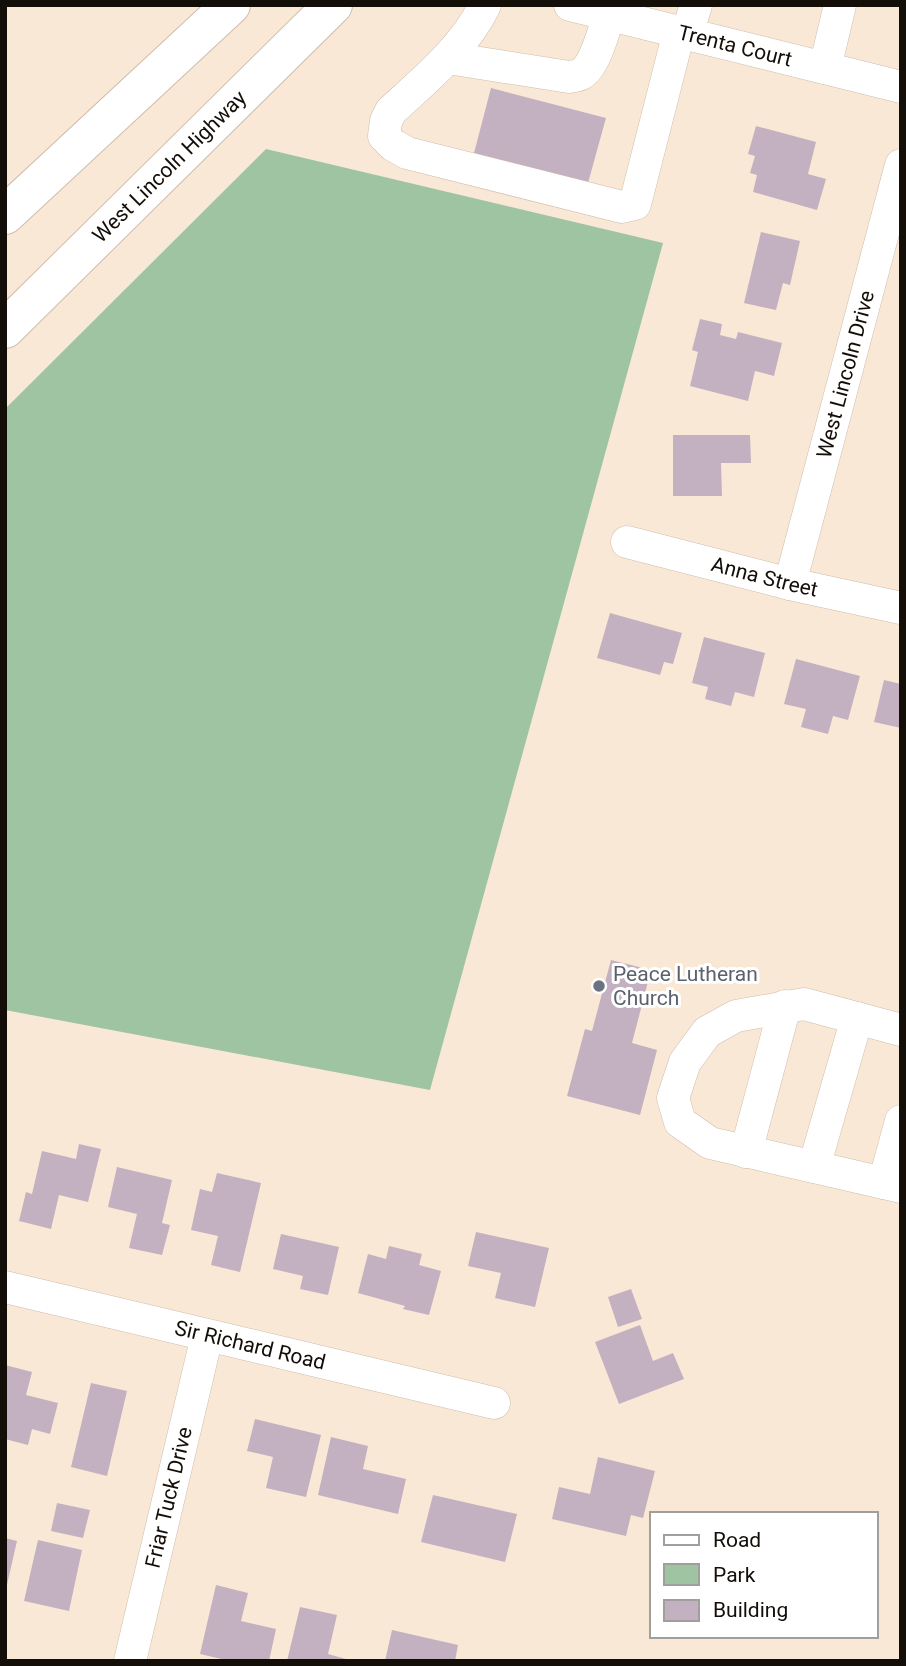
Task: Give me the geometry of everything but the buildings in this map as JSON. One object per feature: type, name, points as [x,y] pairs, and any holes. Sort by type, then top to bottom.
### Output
[{"type":"main road","points":[[5,215],[231,5]]},
{"type":"main road","name":"West Lincoln Highway","points":[[10,315],[333,5]]},
{"type":"street","points":[[485,5],[478,20],[447,58],[391,111],[386,121],[384,136],[407,153],[622,207],[635,204],[687,24]]},
{"type":"street","name":"Trenta Court","points":[[570,5],[609,15],[687,24],[825,68],[901,87]]},
{"type":"street","points":[[825,68],[840,5]]},
{"type":"street","points":[[447,58],[569,78],[582,74],[588,66],[609,15]]},
{"type":"street","name":"West Lincoln Drive","points":[[790,584],[901,165]]},
{"type":"street","name":"Anna Street","points":[[627,542],[790,584],[901,608]]},
{"type":"street","points":[[901,1030],[804,1004],[736,1016],[707,1032],[685,1062],[673,1098],[680,1122],[710,1143],[892,1185],[901,1121]]},
{"type":"street","points":[[746,1152],[785,1006]]},
{"type":"street","points":[[814,1167],[857,1018]]},
{"type":"street","name":"Sir Richard Road","points":[[5,1287],[494,1403]]},
{"type":"street","name":"Friar Tuck Drive","points":[[130,1661],[207,1336]]},
{"type":"green space","points":[[266,149],[663,243],[430,1090],[5,1010],[5,409]]},
{"type":"place","name":"Peace Lutheran Church","points":[[599,986]]}]
